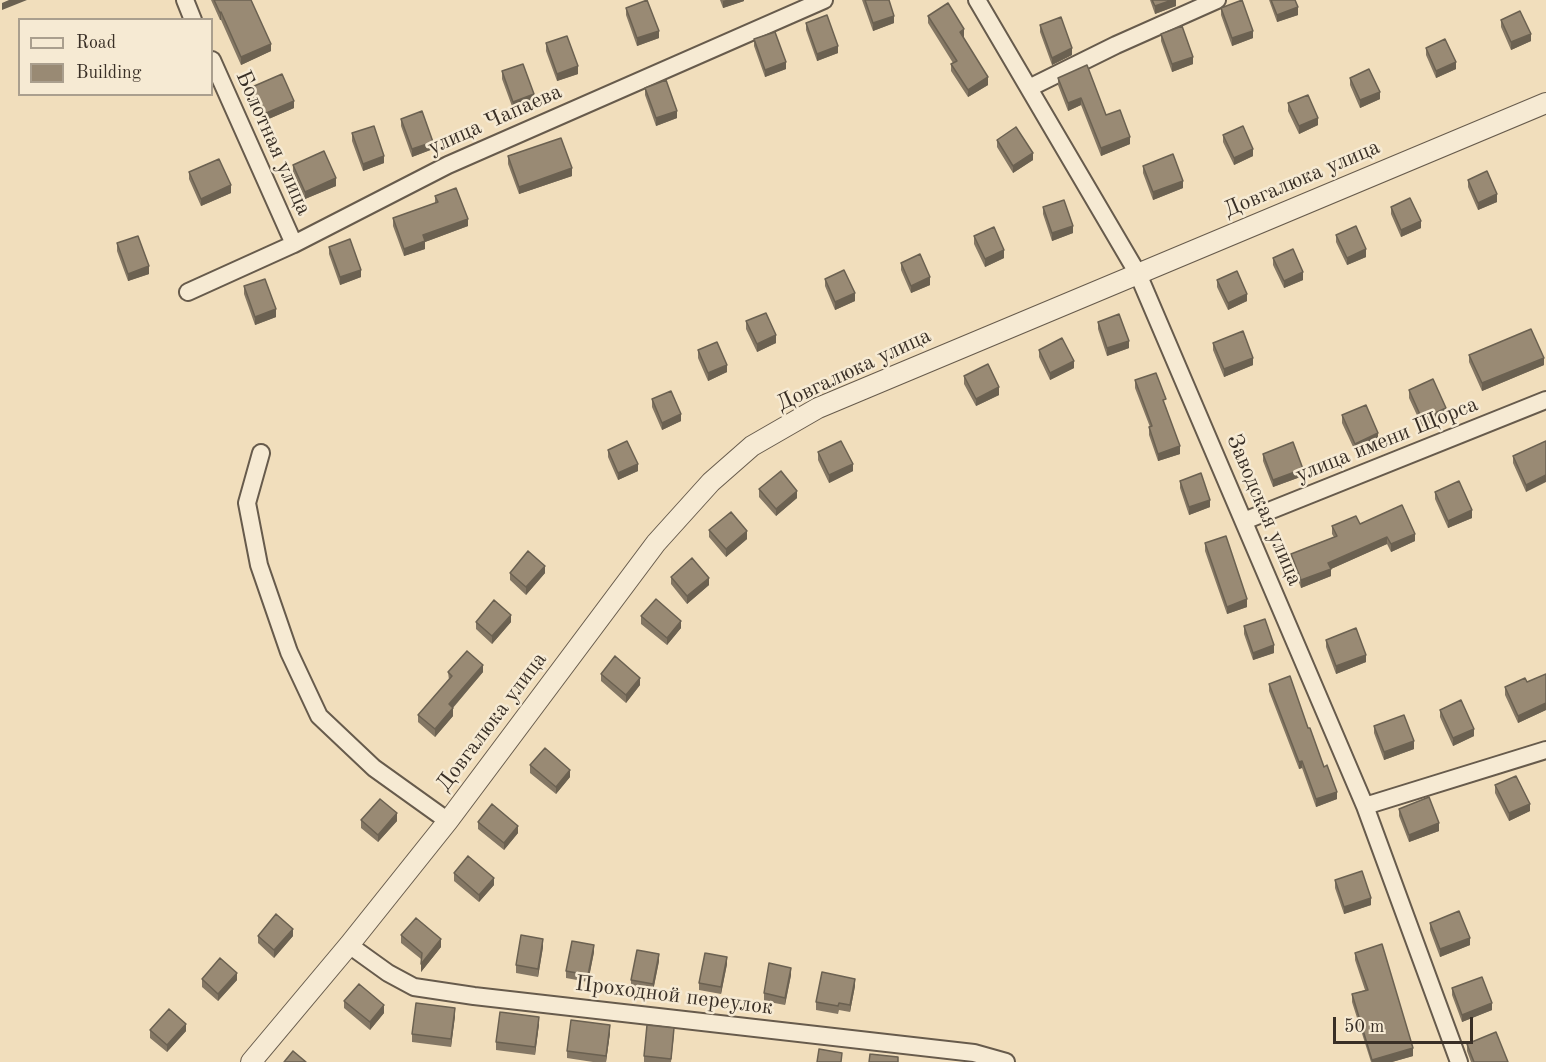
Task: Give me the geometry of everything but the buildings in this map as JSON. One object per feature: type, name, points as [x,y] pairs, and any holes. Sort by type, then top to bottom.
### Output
[{"type":"street","points":[[184,0],[192,18]]},
{"type":"street","name":"улица Чапаева","points":[[188,292],[294,243],[448,165],[824,0]]},
{"type":"street","name":"Заводская улица","points":[[977,0],[1138,274],[1365,806],[1459,1062]]},
{"type":"street","points":[[1029,88],[1116,45],[1217,0]]},
{"type":"street","name":"Болотная улица","points":[[213,62],[294,243]]},
{"type":"street","name":"Довгалюка улица","points":[[251,1062],[349,945],[448,821],[656,543],[711,482],[752,446],[818,408],[1546,103]]},
{"type":"street","name":"улица имени Щорса","points":[[1244,522],[1546,400]]},
{"type":"street","points":[[261,453],[246,503],[259,565],[289,652],[319,716],[374,768],[448,821]]},
{"type":"street","points":[[1365,806],[1546,750]]},
{"type":"street","name":"Проходной переулок","points":[[349,945],[388,974],[414,987],[974,1053],[1005,1062]]}]
